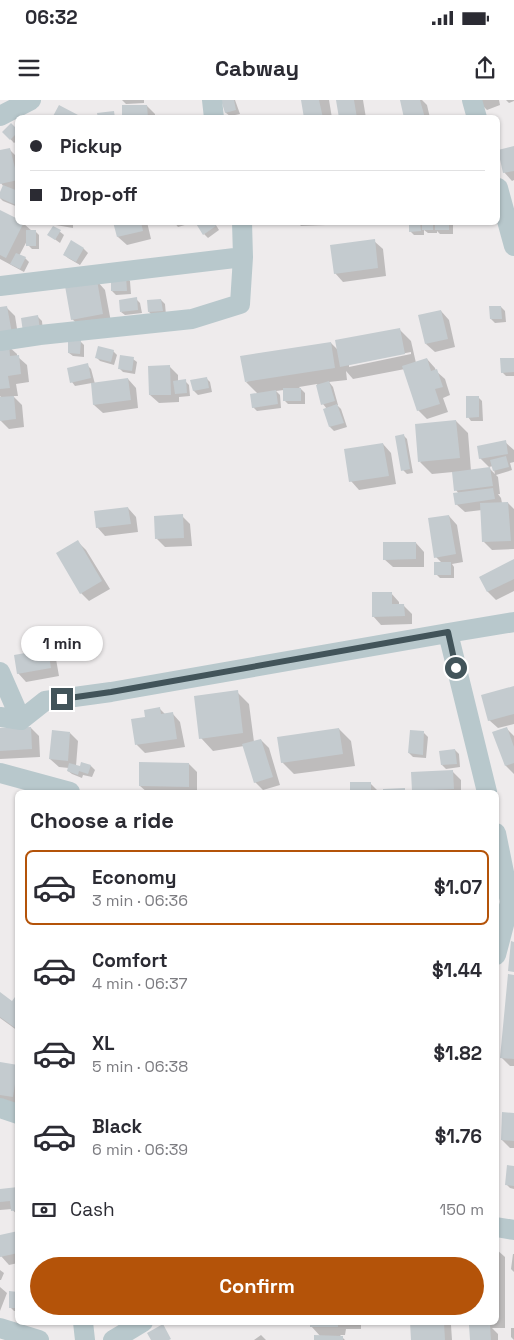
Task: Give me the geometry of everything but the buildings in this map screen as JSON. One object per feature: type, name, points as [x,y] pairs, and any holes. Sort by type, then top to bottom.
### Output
[{"type":"street","points":[[0,116],[31,100]]},
{"type":"street","points":[[212,100],[214,115]]},
{"type":"street","points":[[472,100],[476,115]]},
{"type":"street","points":[[500,195],[513,242]]},
{"type":"street","points":[[0,341],[192,319],[240,304],[243,257],[242,225]]},
{"type":"street","points":[[0,286],[243,257]]},
{"type":"street","points":[[0,717],[21,720],[46,701],[111,692],[514,622]]},
{"type":"street","points":[[448,632],[488,790]]},
{"type":"street","points":[[0,672],[21,720]]},
{"type":"street","points":[[0,773],[63,790]]},
{"type":"street","points":[[499,852],[507,901],[499,940]]},
{"type":"street","points":[[0,1108],[15,1113]]},
{"type":"street","points":[[499,1228],[514,1230]]},
{"type":"street","points":[[82,1325],[85,1340]]},
{"type":"street","points":[[113,1340],[138,1325]]},
{"type":"street","points":[[0,1328],[39,1340]]},
{"type":"route","points":[[62,699],[448,632],[456,668]]}]
